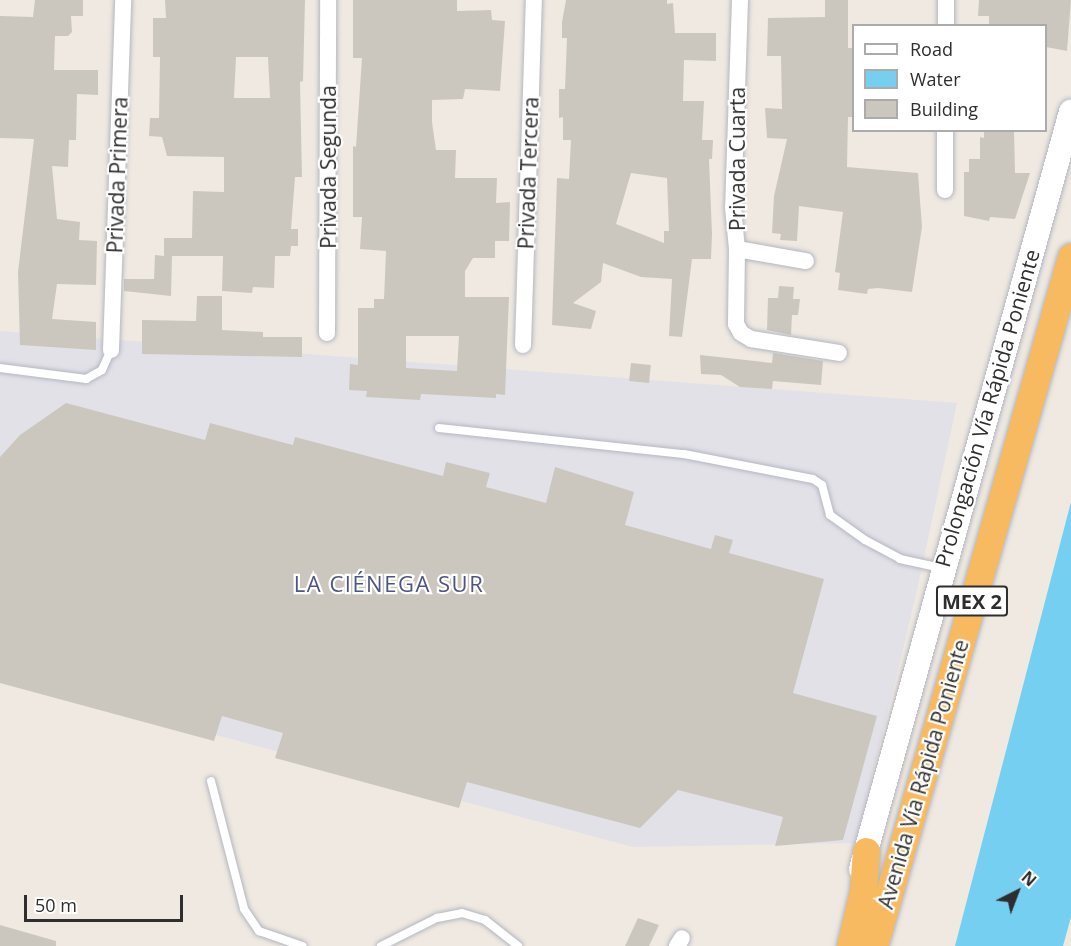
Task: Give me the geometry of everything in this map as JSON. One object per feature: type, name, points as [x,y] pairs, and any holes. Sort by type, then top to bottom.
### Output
[{"type":"highway","name":"Avenida Vía Rápida Poniente","points":[[874,946],[1071,257]]},
{"type":"highway","points":[[850,946],[863,891],[866,851]]},
{"type":"main road","name":"Prolongación Vía Rápida Poniente","points":[[837,946],[866,851],[941,568],[1071,112]]},
{"type":"street","name":"Privada Primera","points":[[111,350],[123,0]]},
{"type":"street","name":"Privada Segunda","points":[[327,333],[328,0]]},
{"type":"street","name":"Privada Tercera","points":[[523,345],[534,0]]},
{"type":"street","name":"Privada Cuarta","points":[[740,0],[733,207],[737,249],[806,261]]},
{"type":"street","points":[[946,0],[946,24]]},
{"type":"street","points":[[945,132],[945,190]]},
{"type":"street","points":[[737,249],[736,324],[741,333],[751,339],[839,353]]},
{"type":"lane","points":[[0,368],[86,379],[102,370],[111,350]]},
{"type":"lane","points":[[439,428],[684,454],[804,476],[822,485],[831,515],[865,540],[900,559],[941,568]]},
{"type":"lane","points":[[211,781],[244,909],[259,931],[302,946]]},
{"type":"lane","points":[[381,946],[437,918],[462,913],[485,920],[518,946]]},
{"type":"shaded area","points":[[0,331],[957,403],[916,595],[856,843],[633,847],[0,677]]},
{"type":"water","points":[[1071,502],[1071,917],[1063,946],[955,946]]},
{"type":"building","points":[[35,0],[83,0],[83,16],[71,16],[72,32],[68,36],[55,36],[54,70],[98,70],[98,95],[77,94],[76,140],[69,140],[68,167],[52,166],[57,219],[80,222],[79,240],[97,241],[96,285],[57,284],[52,319],[96,322],[96,350],[20,345],[18,272],[34,139],[0,138],[0,16],[33,17]]},
{"type":"building","points":[[165,0],[305,0],[303,81],[300,82],[302,177],[295,177],[291,229],[298,229],[298,246],[291,246],[290,256],[275,256],[274,288],[253,287],[252,293],[222,291],[223,256],[172,256],[171,296],[124,291],[124,279],[154,279],[155,255],[164,256],[164,238],[192,238],[193,191],[224,192],[224,157],[167,156],[162,137],[149,136],[150,118],[159,118],[160,57],[153,57],[153,18],[166,18]],"holes":[[[236,57],[268,57],[270,98],[234,98]]]},
{"type":"building","points":[[353,0],[457,0],[457,11],[491,10],[492,20],[505,21],[500,91],[465,89],[463,99],[432,100],[432,122],[436,150],[456,150],[455,178],[497,178],[496,203],[510,202],[509,241],[495,241],[495,258],[473,258],[465,271],[465,297],[509,297],[505,395],[496,394],[496,398],[421,394],[420,400],[366,397],[367,391],[349,390],[350,364],[358,365],[358,308],[374,308],[374,299],[384,299],[386,251],[360,249],[362,217],[353,217],[353,146],[356,147],[362,58],[353,58]],"holes":[[[406,336],[459,336],[457,371],[406,368]]]},
{"type":"building","points":[[566,0],[667,0],[667,4],[673,3],[675,33],[716,33],[716,61],[684,60],[683,101],[704,101],[702,140],[713,140],[712,159],[709,159],[711,259],[692,259],[682,337],[669,336],[672,279],[641,277],[603,263],[601,282],[573,303],[596,311],[591,329],[552,325],[557,178],[569,179],[571,140],[563,140],[563,117],[559,118],[559,89],[565,89],[567,38],[562,38]],"holes":[[[631,173],[667,178],[669,231],[664,231],[664,243],[616,224]]]},
{"type":"building","points":[[825,0],[848,0],[848,48],[852,48],[852,117],[848,117],[847,167],[918,173],[922,227],[912,292],[878,288],[868,289],[867,294],[838,290],[840,273],[835,272],[843,212],[799,206],[797,241],[780,240],[781,234],[772,233],[774,196],[787,139],[767,138],[765,108],[782,109],[781,56],[767,56],[768,18],[825,17]]},
{"type":"building","points":[[979,0],[1071,0],[1067,51],[1047,47],[1047,24],[989,24],[989,16],[978,16]]},
{"type":"building","points":[[984,132],[1014,132],[1015,173],[1030,173],[1015,219],[990,217],[989,221],[964,216],[964,172],[969,172],[969,159],[980,159],[980,137],[984,138]]},
{"type":"building","points":[[779,286],[794,287],[793,299],[800,299],[798,315],[792,315],[791,335],[767,330],[768,298],[778,298]]},
{"type":"building","points":[[197,296],[222,296],[222,330],[263,332],[263,337],[302,337],[302,357],[142,354],[142,320],[196,321]]},
{"type":"building","points":[[773,353],[823,361],[821,385],[773,381],[772,389],[740,387],[721,375],[701,374],[700,355],[772,363]]},
{"type":"building","points":[[631,363],[651,365],[649,383],[629,381]]},
{"type":"building","points":[[66,403],[205,440],[210,423],[293,445],[295,437],[443,476],[446,462],[490,473],[486,487],[546,503],[555,467],[634,492],[625,525],[711,549],[715,535],[733,540],[729,553],[824,579],[793,693],[877,716],[843,840],[775,846],[783,817],[678,790],[640,828],[467,782],[459,808],[275,758],[283,733],[222,716],[214,741],[0,683],[0,457],[20,435]]},
{"type":"building","points":[[638,918],[659,925],[649,946],[625,946]]},
{"type":"building","points":[[0,925],[56,941],[56,946],[0,946]]},
{"type":"district","name":"LA CIÉNEGA SUR","points":[[389,584]]}]
